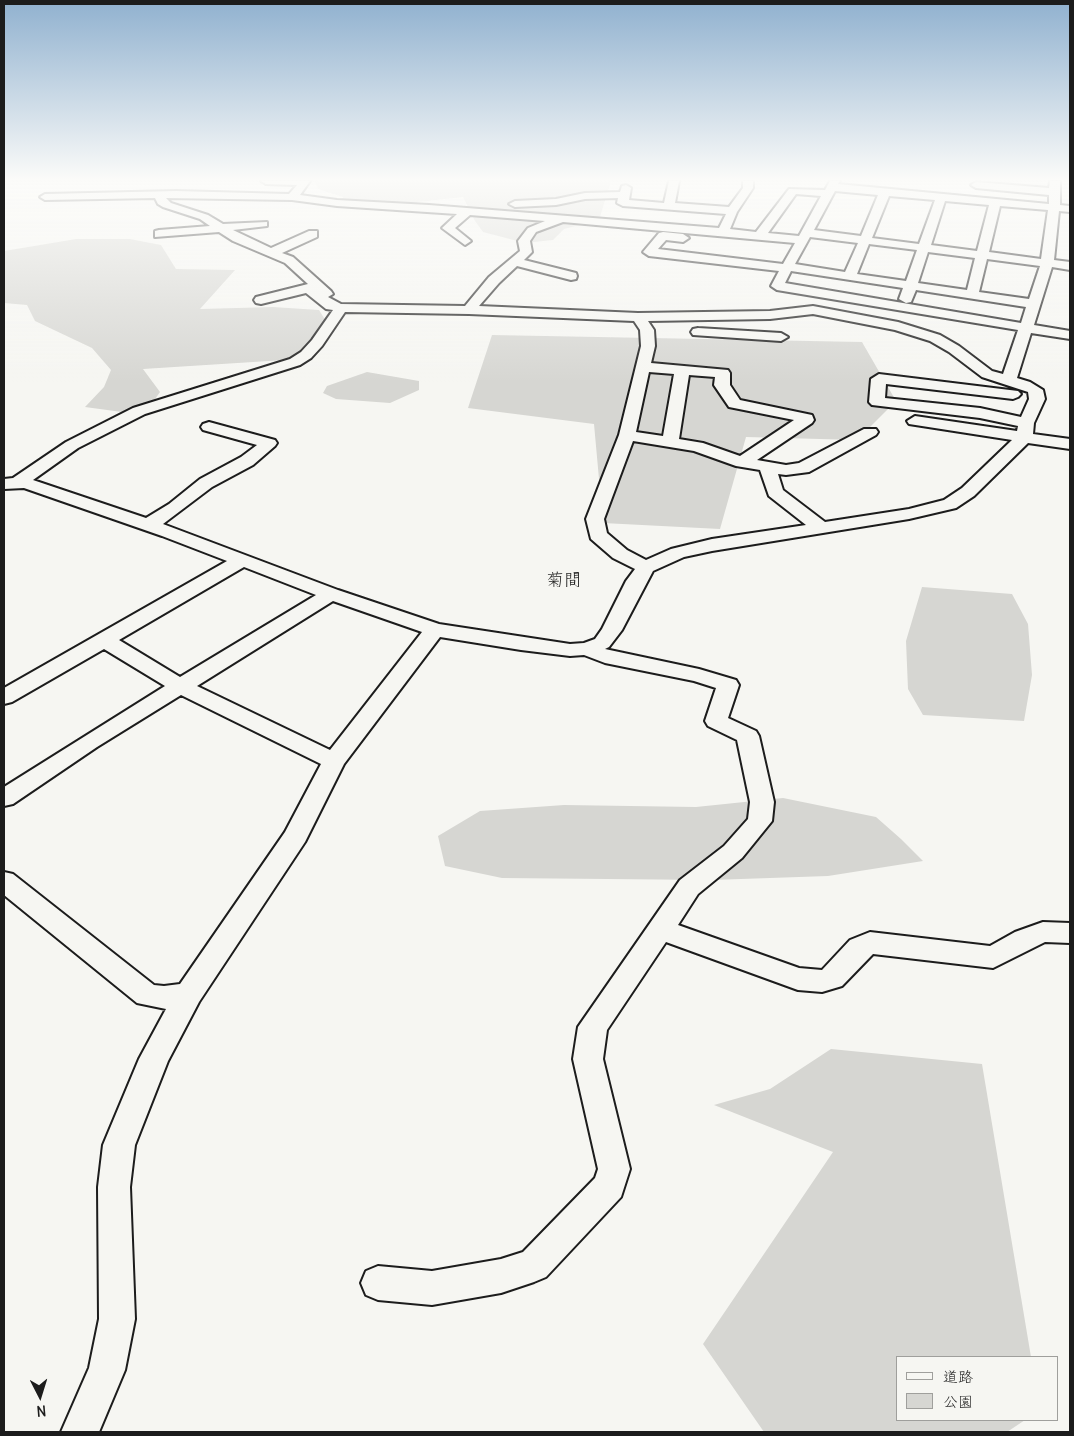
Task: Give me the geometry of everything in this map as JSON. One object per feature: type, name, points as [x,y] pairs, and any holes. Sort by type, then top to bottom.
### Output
[{"type":"street","points":[[262,248],[289,260],[341,308]]},
{"type":"street","points":[[273,252],[282,248]]},
{"type":"street","points":[[469,310],[494,280],[526,252],[525,248]]},
{"type":"street","points":[[652,248],[649,252],[850,276],[1033,304]]},
{"type":"street","points":[[798,248],[777,286],[785,289],[1070,335]]},
{"type":"street","points":[[850,276],[861,248]]},
{"type":"street","points":[[924,248],[1070,266]]},
{"type":"street","points":[[904,307],[924,248]]},
{"type":"street","points":[[972,295],[984,248]]},
{"type":"street","points":[[1008,380],[1047,263],[1049,248]]},
{"type":"street","points":[[516,262],[571,276]]},
{"type":"street","points":[[11,483],[148,524],[331,594],[435,630],[521,644],[570,650],[587,649],[602,643],[646,567],[678,553],[712,545],[909,514],[950,504],[968,492],[1026,430],[1037,399],[1035,390],[987,374],[954,349],[935,338],[898,326],[813,310],[741,316],[638,317],[469,310],[341,308],[331,306],[308,288],[261,300]]},
{"type":"street","points":[[11,483],[72,446],[139,411],[159,403],[275,370],[295,362],[306,355],[317,343],[341,308]]},
{"type":"street","points":[[741,316],[749,334]]},
{"type":"street","points":[[638,317],[647,330],[648,346],[627,435],[596,519],[598,535],[620,554],[646,567]]},
{"type":"street","points":[[698,332],[781,337]]},
{"type":"street","points":[[642,367],[723,373],[722,385],[735,404],[806,418],[806,420],[742,462]]},
{"type":"street","points":[[670,442],[682,370]]},
{"type":"street","points":[[1037,399],[992,390],[879,379],[877,402],[980,413],[1070,444]]},
{"type":"street","points":[[910,420],[1026,430]]},
{"type":"street","points":[[148,524],[175,508],[206,483],[247,461],[268,443],[209,427]]},
{"type":"street","points":[[627,435],[697,447],[742,462],[786,470],[803,468],[870,432]]},
{"type":"street","points":[[768,468],[775,492],[822,528]]},
{"type":"street","points":[[4,697],[243,560]]},
{"type":"street","points":[[4,798],[89,742],[182,687],[331,594]]},
{"type":"street","points":[[80,1432],[107,1370],[117,1319],[114,1187],[119,1144],[154,1059],[189,994],[296,836],[334,760],[435,630]]},
{"type":"street","points":[[104,640],[182,687],[334,760]]},
{"type":"street","points":[[378,1283],[432,1288],[501,1276],[534,1265],[609,1186],[614,1170],[588,1059],[593,1027],[689,887],[733,852],[760,821],[762,802],[748,736],[716,721],[728,685],[699,675],[605,657],[587,649]]},
{"type":"street","points":[[4,881],[147,995],[164,998],[189,994]]},
{"type":"street","points":[[660,929],[798,979],[822,981],[832,978],[860,948],[870,943],[993,957],[1042,932],[1070,933]]},
{"type":"green space","points":[[22,248],[163,248],[176,269],[235,270],[200,309],[273,307],[319,310],[329,326],[318,344],[285,360],[143,369],[160,392],[144,415],[85,407],[104,387],[111,370],[92,348],[35,321],[27,305],[4,303],[4,251]]},
{"type":"green space","points":[[492,335],[862,342],[896,401],[857,440],[746,437],[720,529],[603,523],[594,424],[468,408]]},
{"type":"green space","points":[[367,372],[419,381],[419,390],[390,403],[336,399],[323,393],[327,386]]},
{"type":"green space","points":[[922,587],[1012,594],[1028,624],[1032,675],[1024,721],[923,715],[908,689],[906,641]]},
{"type":"green space","points":[[783,798],[876,817],[923,861],[828,876],[712,880],[502,878],[445,866],[438,836],[480,811],[564,805],[696,807]]},
{"type":"green space","points":[[831,1049],[982,1064],[1031,1356],[896,1356],[896,1421],[1024,1421],[1007,1432],[764,1432],[703,1344],[833,1152],[714,1105],[770,1089]]},
{"type":"district","name":"菊間","points":[[564,581]]}]
